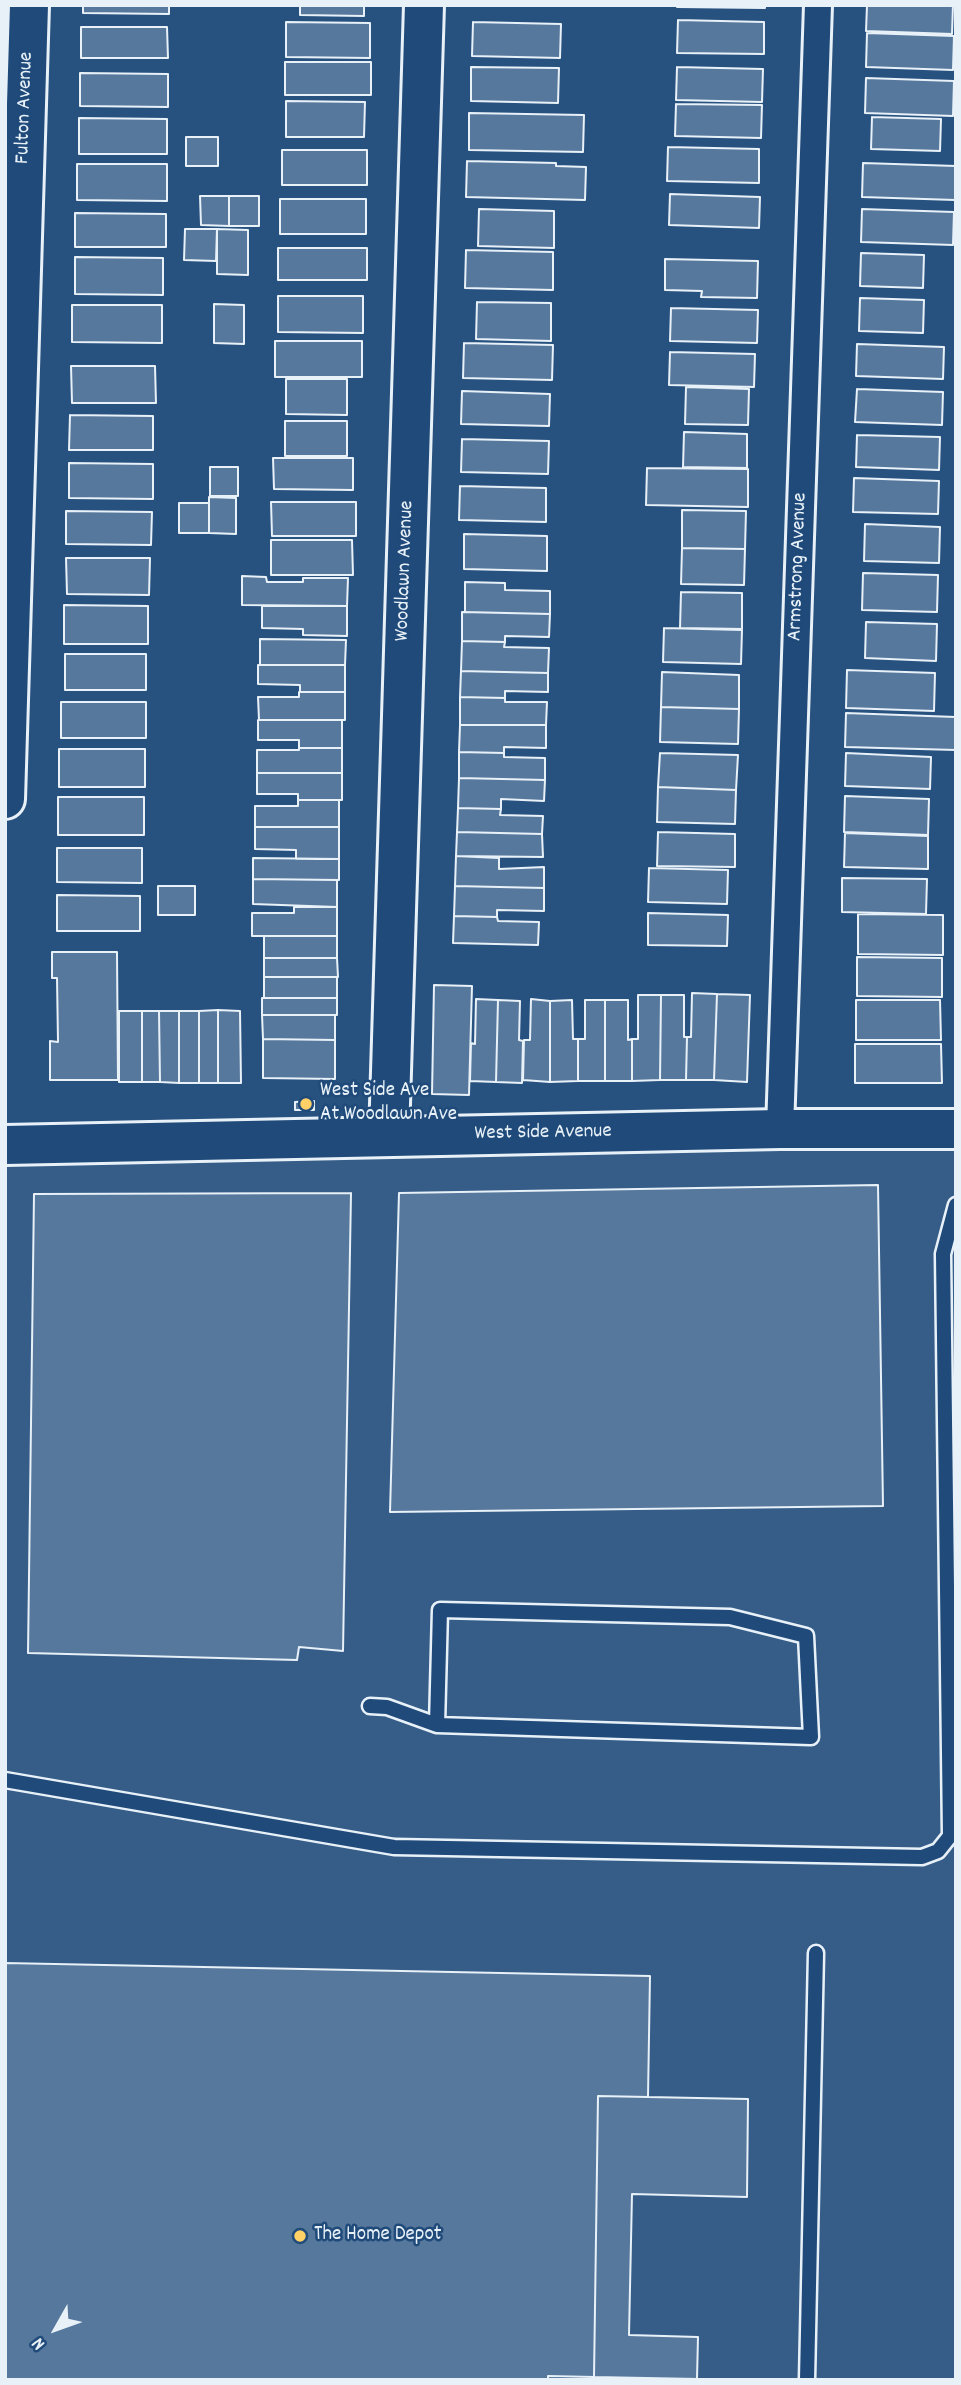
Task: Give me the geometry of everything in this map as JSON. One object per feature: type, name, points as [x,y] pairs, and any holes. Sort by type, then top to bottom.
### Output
[{"type":"street","name":"Fulton Avenue","points":[[5,799],[29,5]]},
{"type":"street","name":"Woodlawn Avenue","points":[[389,1136],[424,5]]},
{"type":"street","name":"Armstrong Avenue","points":[[780,1129],[818,5]]},
{"type":"street","name":"West Side Avenue","points":[[5,1145],[780,1129],[956,1129]]},
{"type":"lane","points":[[5,1780],[394,1847],[922,1857],[938,1852],[950,1836],[943,1254],[956,1205]]},
{"type":"lane","points":[[370,1706],[387,1707],[437,1725],[811,1737],[806,1636],[730,1616],[440,1609],[437,1725]]},
{"type":"lane","points":[[807,2380],[816,1953]]},
{"type":"shaded area","points":[[956,1148],[956,2380],[5,2380],[7,1162]]},
{"type":"building","points":[[83,5],[169,5],[169,14],[83,13]]},
{"type":"building","points":[[300,5],[364,5],[364,16],[300,15]]},
{"type":"building","points":[[765,5],[765,8],[677,7]]},
{"type":"building","points":[[867,5],[953,5],[952,34],[866,31]]},
{"type":"building","points":[[678,20],[764,22],[764,54],[677,53]]},
{"type":"building","points":[[286,22],[370,23],[370,58],[286,57]]},
{"type":"building","points":[[473,22],[561,24],[560,58],[472,56]]},
{"type":"building","points":[[81,27],[167,27],[168,58],[81,58]]},
{"type":"building","points":[[867,33],[954,36],[953,70],[866,67]]},
{"type":"building","points":[[285,62],[371,62],[371,95],[285,95]]},
{"type":"building","points":[[471,67],[559,68],[558,103],[471,101]]},
{"type":"building","points":[[677,67],[763,69],[762,102],[676,100]]},
{"type":"building","points":[[80,73],[168,74],[168,107],[80,106]]},
{"type":"building","points":[[866,78],[954,81],[953,116],[865,113]]},
{"type":"building","points":[[286,101],[365,102],[364,137],[286,137]]},
{"type":"building","points":[[676,104],[762,105],[761,138],[675,136]]},
{"type":"building","points":[[469,113],[584,115],[583,152],[469,150]]},
{"type":"building","points":[[872,117],[941,119],[940,151],[871,149]]},
{"type":"building","points":[[79,118],[167,119],[167,154],[79,154]]},
{"type":"building","points":[[186,137],[218,137],[218,166],[186,166]]},
{"type":"building","points":[[668,147],[759,149],[759,183],[667,181]]},
{"type":"building","points":[[282,150],[367,150],[367,185],[282,185]]},
{"type":"building","points":[[467,161],[556,163],[556,166],[586,167],[585,200],[466,197]]},
{"type":"building","points":[[863,163],[956,166],[955,200],[862,197]]},
{"type":"building","points":[[77,164],[167,164],[167,201],[77,200]]},
{"type":"building","points":[[670,194],[760,197],[759,228],[669,225]]},
{"type":"building","points":[[200,196],[229,196],[229,226],[201,225]]},
{"type":"building","points":[[229,196],[259,196],[259,226],[229,226]]},
{"type":"building","points":[[280,199],[366,199],[366,234],[280,234]]},
{"type":"building","points":[[479,209],[554,211],[554,248],[478,246]]},
{"type":"building","points":[[862,209],[954,212],[953,245],[861,242]]},
{"type":"building","points":[[75,213],[166,214],[166,247],[75,247]]},
{"type":"building","points":[[185,229],[217,229],[216,261],[184,260]]},
{"type":"building","points":[[217,229],[248,230],[248,275],[217,274]]},
{"type":"building","points":[[278,248],[367,248],[367,280],[278,280]]},
{"type":"building","points":[[466,250],[553,252],[553,290],[465,288]]},
{"type":"building","points":[[861,253],[924,255],[923,288],[860,286]]},
{"type":"building","points":[[75,257],[163,258],[163,295],[75,294]]},
{"type":"building","points":[[665,259],[758,261],[757,298],[701,297],[702,291],[665,290]]},
{"type":"building","points":[[278,296],[363,296],[363,333],[278,332]]},
{"type":"building","points":[[860,298],[924,300],[923,333],[859,331]]},
{"type":"building","points":[[477,302],[551,303],[551,341],[476,339]]},
{"type":"building","points":[[214,304],[244,305],[244,344],[214,343]]},
{"type":"building","points":[[72,305],[162,305],[162,343],[72,342]]},
{"type":"building","points":[[671,308],[758,310],[757,343],[670,341]]},
{"type":"building","points":[[275,341],[362,341],[362,377],[275,377]]},
{"type":"building","points":[[464,343],[553,345],[552,380],[463,378]]},
{"type":"building","points":[[857,344],[944,347],[943,379],[856,376]]},
{"type":"building","points":[[670,352],[755,354],[754,387],[669,385]]},
{"type":"building","points":[[71,366],[155,366],[156,403],[72,403]]},
{"type":"building","points":[[286,379],[347,379],[347,415],[286,414]]},
{"type":"building","points":[[686,387],[749,389],[748,425],[685,424]]},
{"type":"building","points":[[857,389],[943,392],[942,425],[855,422]]},
{"type":"building","points":[[462,391],[550,394],[549,426],[461,424]]},
{"type":"building","points":[[70,415],[153,416],[153,450],[69,450]]},
{"type":"building","points":[[285,421],[347,421],[347,456],[285,456]]},
{"type":"building","points":[[684,432],[747,434],[747,468],[683,467]]},
{"type":"building","points":[[857,435],[940,437],[939,470],[856,467]]},
{"type":"building","points":[[462,439],[549,441],[548,474],[461,472]]},
{"type":"building","points":[[273,458],[353,458],[353,490],[274,489]]},
{"type":"building","points":[[69,463],[153,464],[153,499],[69,498]]},
{"type":"building","points":[[210,467],[238,467],[238,496],[210,496]]},
{"type":"building","points":[[647,468],[748,469],[748,507],[646,505]]},
{"type":"building","points":[[854,478],[939,481],[938,514],[853,512]]},
{"type":"building","points":[[460,486],[546,488],[546,522],[459,520]]},
{"type":"building","points":[[209,497],[236,498],[236,534],[209,533]]},
{"type":"building","points":[[271,502],[356,502],[356,536],[272,536]]},
{"type":"building","points":[[179,503],[209,503],[209,533],[179,533]]},
{"type":"building","points":[[682,510],[746,511],[745,549],[682,548]]},
{"type":"building","points":[[66,511],[152,512],[151,545],[66,544]]},
{"type":"building","points":[[865,524],[940,527],[939,563],[864,561]]},
{"type":"building","points":[[464,534],[547,536],[547,571],[464,569]]},
{"type":"building","points":[[271,540],[352,540],[353,575],[271,575]]},
{"type":"building","points":[[682,548],[745,549],[744,585],[681,584]]},
{"type":"building","points":[[66,558],[150,558],[149,595],[67,594]]},
{"type":"building","points":[[863,573],[938,575],[937,612],[862,610]]},
{"type":"building","points":[[242,576],[266,577],[267,582],[303,582],[303,578],[348,578],[347,606],[242,605]]},
{"type":"building","points":[[465,582],[505,583],[505,590],[550,591],[550,614],[465,612]]},
{"type":"building","points":[[681,592],[742,593],[742,629],[680,628]]},
{"type":"building","points":[[64,605],[148,606],[148,644],[64,644]]},
{"type":"building","points":[[262,606],[347,606],[347,636],[303,635],[303,629],[262,628]]},
{"type":"building","points":[[462,612],[550,614],[549,637],[505,636],[505,642],[462,641]]},
{"type":"building","points":[[866,622],[937,624],[936,661],[865,658]]},
{"type":"building","points":[[664,628],[742,630],[741,664],[663,662]]},
{"type":"building","points":[[260,639],[346,640],[345,665],[260,665]]},
{"type":"building","points":[[462,641],[505,642],[504,647],[549,648],[548,673],[461,671]]},
{"type":"building","points":[[65,654],[146,654],[146,690],[65,690]]},
{"type":"building","points":[[258,665],[345,665],[345,692],[300,692],[300,685],[258,684]]},
{"type":"building","points":[[847,670],[935,673],[934,711],[846,708]]},
{"type":"building","points":[[461,671],[548,673],[548,692],[505,691],[505,698],[460,697]]},
{"type":"building","points":[[662,672],[739,675],[739,709],[661,707]]},
{"type":"building","points":[[299,692],[345,692],[345,720],[259,720],[258,697],[299,697]]},
{"type":"building","points":[[460,697],[505,698],[505,702],[547,702],[546,725],[460,725]]},
{"type":"building","points":[[61,702],[146,702],[146,738],[61,738]]},
{"type":"building","points":[[661,707],[739,709],[738,744],[660,742]]},
{"type":"building","points":[[846,713],[956,717],[956,750],[845,747]]},
{"type":"building","points":[[258,720],[342,720],[342,748],[299,748],[299,740],[258,740]]},
{"type":"building","points":[[460,725],[546,725],[546,748],[504,747],[504,753],[459,752]]},
{"type":"building","points":[[342,748],[342,773],[257,773],[257,750]]},
{"type":"building","points":[[59,749],[145,749],[145,787],[59,787]]},
{"type":"building","points":[[459,752],[504,753],[504,757],[545,758],[545,780],[459,778]]},
{"type":"building","points":[[660,753],[738,755],[736,790],[658,787]]},
{"type":"building","points":[[846,753],[931,757],[930,789],[845,786]]},
{"type":"building","points":[[257,773],[342,773],[342,800],[298,800],[298,794],[257,794]]},
{"type":"building","points":[[459,778],[545,780],[544,801],[501,799],[501,809],[458,808]]},
{"type":"building","points":[[658,787],[736,790],[735,824],[657,822]]},
{"type":"building","points":[[845,796],[929,799],[928,835],[844,832]]},
{"type":"building","points":[[58,797],[144,797],[144,835],[58,835]]},
{"type":"building","points":[[298,800],[339,800],[339,827],[255,827],[255,806],[298,806]]},
{"type":"building","points":[[458,808],[501,809],[500,815],[543,816],[542,834],[457,832]]},
{"type":"building","points":[[255,827],[339,827],[339,859],[296,859],[296,850],[255,849]]},
{"type":"building","points":[[457,832],[542,834],[543,857],[456,856]]},
{"type":"building","points":[[658,832],[735,834],[735,867],[657,866]]},
{"type":"building","points":[[845,833],[928,836],[928,869],[844,867]]},
{"type":"building","points":[[57,848],[142,848],[142,883],[57,882]]},
{"type":"building","points":[[456,856],[499,858],[499,869],[544,867],[544,888],[455,886]]},
{"type":"building","points":[[253,858],[339,859],[339,880],[253,879]]},
{"type":"building","points":[[649,868],[728,870],[727,904],[648,902]]},
{"type":"building","points":[[842,878],[927,879],[926,914],[842,912]]},
{"type":"building","points":[[253,879],[337,880],[337,907],[253,904]]},
{"type":"building","points":[[158,886],[195,886],[195,915],[158,915]]},
{"type":"building","points":[[455,886],[544,888],[544,911],[497,910],[497,917],[454,916]]},
{"type":"building","points":[[57,895],[140,896],[140,931],[57,931]]},
{"type":"building","points":[[294,907],[337,907],[337,936],[252,936],[252,913],[294,913]]},
{"type":"building","points":[[648,913],[728,915],[727,946],[648,945]]},
{"type":"building","points":[[858,914],[943,915],[943,955],[858,954]]},
{"type":"building","points":[[454,916],[539,922],[538,945],[453,943]]},
{"type":"building","points":[[264,936],[337,936],[337,958],[264,958]]},
{"type":"building","points":[[52,952],[117,952],[118,1080],[50,1080],[50,1041],[58,1042],[57,978],[52,978]]},
{"type":"building","points":[[857,957],[942,958],[942,997],[857,996]]},
{"type":"building","points":[[264,958],[337,958],[338,977],[264,977]]},
{"type":"building","points":[[264,977],[337,977],[337,998],[264,998]]},
{"type":"building","points":[[434,985],[472,986],[469,1095],[432,1094]]},
{"type":"building","points":[[692,993],[717,994],[714,1080],[686,1080]]},
{"type":"building","points":[[717,994],[750,995],[747,1082],[714,1080]]},
{"type":"building","points":[[638,995],[661,995],[660,1080],[632,1081],[632,1039],[638,1039]]},
{"type":"building","points":[[661,995],[684,995],[686,1080],[660,1080]]},
{"type":"building","points":[[262,998],[337,998],[337,1015],[262,1015]]},
{"type":"building","points":[[476,999],[498,1000],[496,1082],[470,1081],[471,1043],[475,1044]]},
{"type":"building","points":[[531,999],[550,1001],[550,1082],[523,1080],[524,1040],[530,1040]]},
{"type":"building","points":[[498,1000],[520,1001],[522,1083],[496,1082]]},
{"type":"building","points":[[572,1000],[573,1039],[578,1039],[578,1081],[550,1082],[550,1001]]},
{"type":"building","points":[[585,1000],[605,1000],[605,1081],[578,1081],[578,1039],[585,1039]]},
{"type":"building","points":[[605,1000],[628,1000],[632,1081],[605,1081]]},
{"type":"building","points":[[856,1000],[940,1000],[941,1040],[856,1040]]},
{"type":"building","points":[[218,1010],[240,1011],[241,1083],[218,1083]]},
{"type":"building","points":[[218,1010],[218,1083],[199,1083],[199,1011]]},
{"type":"building","points":[[119,1011],[142,1011],[142,1082],[119,1082]]},
{"type":"building","points":[[142,1011],[159,1011],[160,1082],[142,1082]]},
{"type":"building","points":[[159,1011],[179,1011],[179,1083],[160,1082]]},
{"type":"building","points":[[179,1011],[199,1011],[199,1083],[179,1083]]},
{"type":"building","points":[[262,1015],[335,1015],[335,1040],[263,1039]]},
{"type":"building","points":[[263,1039],[335,1040],[335,1079],[263,1078]]},
{"type":"building","points":[[855,1044],[941,1044],[942,1083],[855,1083]]},
{"type":"building","points":[[314,1101],[314,1110],[295,1110],[295,1102]]},
{"type":"building","points":[[878,1185],[883,1506],[390,1512],[399,1193]]},
{"type":"building","points":[[351,1193],[343,1651],[299,1647],[297,1660],[28,1653],[34,1194]]},
{"type":"building","name":"The Home Depot","points":[[5,1963],[650,1976],[648,2097],[598,2096],[594,2377],[548,2376],[548,2380],[5,2380]]},
{"type":"building","points":[[598,2096],[748,2099],[747,2197],[632,2194],[629,2335],[698,2337],[697,2379],[594,2377]]},
{"type":"place","name":"West Side Ave At Woodlawn Ave","points":[[306,1104]]},
{"type":"place","name":"The Home Depot","points":[[300,2236]]}]
